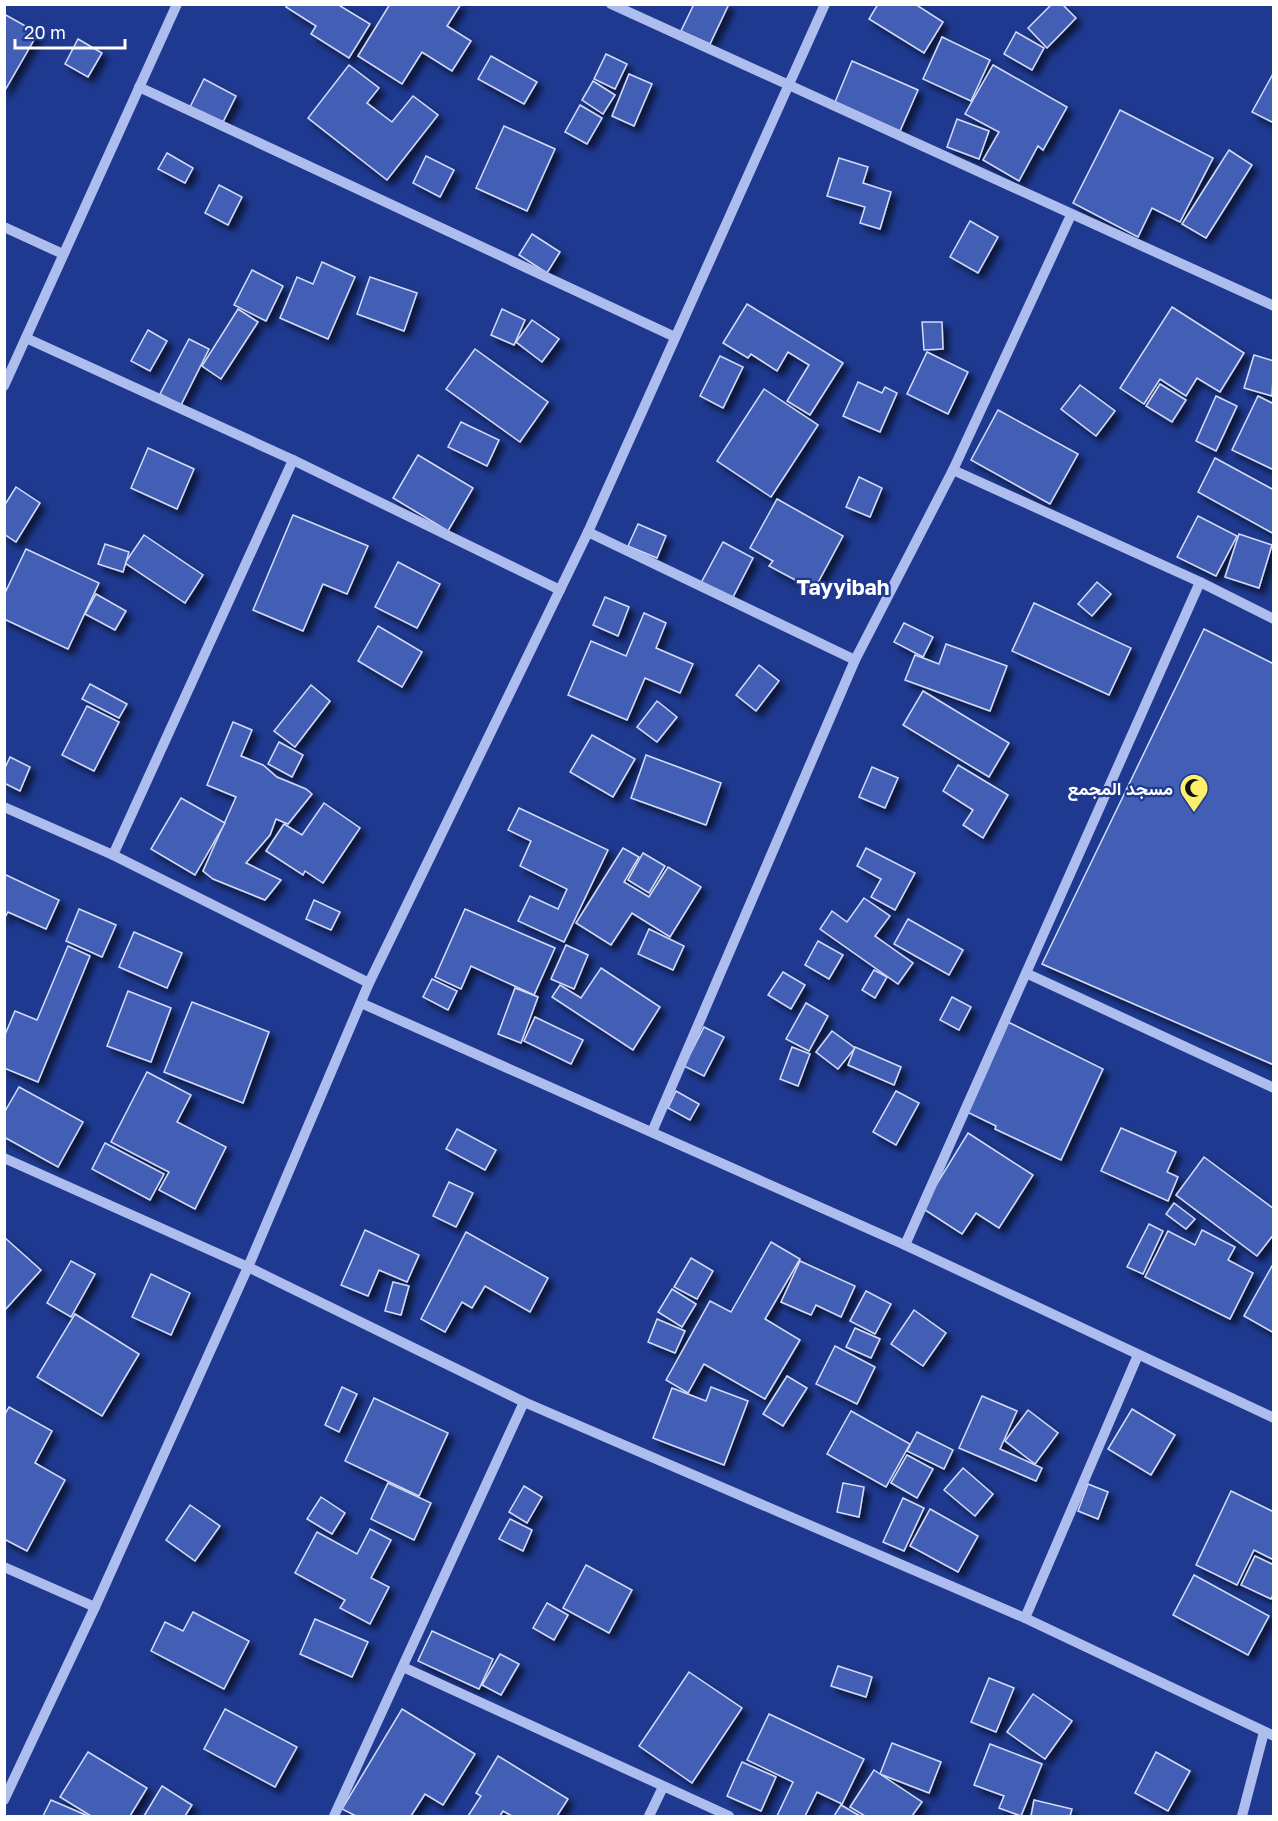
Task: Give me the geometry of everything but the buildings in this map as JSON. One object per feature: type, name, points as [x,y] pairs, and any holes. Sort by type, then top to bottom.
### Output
[{"type":"street","points":[[611,4],[1274,306]]},
{"type":"street","points":[[4,1800],[95,1607],[248,1267],[369,983],[588,532],[825,4]]},
{"type":"street","points":[[4,386],[175,5]]},
{"type":"street","points":[[139,87],[675,337]]},
{"type":"street","points":[[652,1131],[855,660],[953,470],[1071,215]]},
{"type":"street","points":[[4,227],[63,254]]},
{"type":"street","points":[[26,338],[293,460],[560,590]]},
{"type":"street","points":[[113,855],[293,460]]},
{"type":"street","points":[[953,470],[1200,582],[1274,619]]},
{"type":"street","points":[[588,532],[855,660]]},
{"type":"street","points":[[905,1245],[1028,974],[1200,582]]},
{"type":"street","points":[[4,807],[113,855],[369,983]]},
{"type":"street","points":[[1028,974],[1274,1088]]},
{"type":"street","points":[[361,1003],[905,1245],[1274,1418]]},
{"type":"street","points":[[4,1158],[248,1267],[524,1402],[1025,1618],[1269,1734],[1242,1816]]},
{"type":"street","points":[[1025,1618],[1138,1355]]},
{"type":"street","points":[[334,1816],[524,1402]]},
{"type":"street","points":[[4,1567],[95,1607]]},
{"type":"street","points":[[403,1667],[729,1816]]},
{"type":"street","points":[[649,1816],[663,1787]]},
{"type":"place","name":"مسجد المجمع","points":[[1194,814]]},
{"type":"district","name":"Tayyibah","points":[[843,587]]}]
